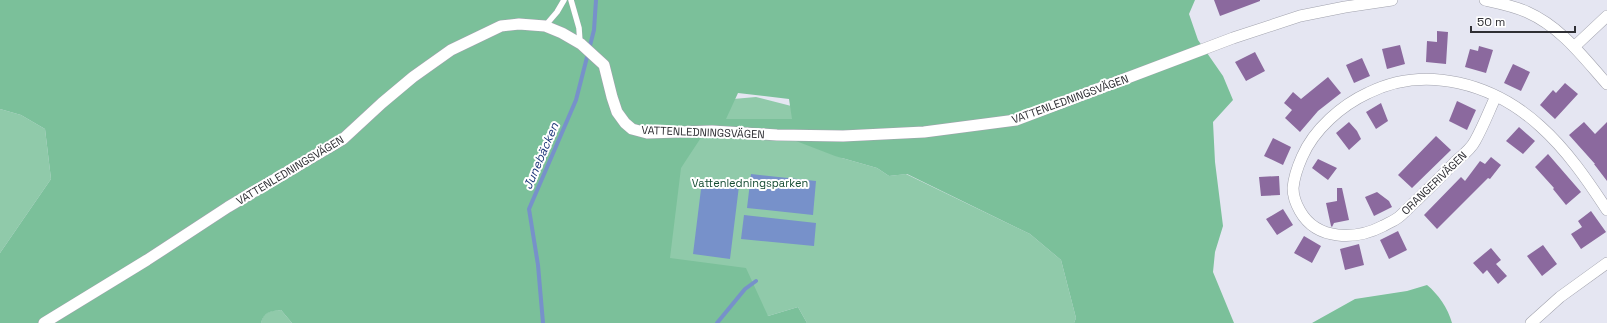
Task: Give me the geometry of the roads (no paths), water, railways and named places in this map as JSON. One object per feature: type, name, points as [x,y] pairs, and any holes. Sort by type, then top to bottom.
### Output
[{"type":"street","name":"VATTENLEDNINGSVÄGEN","points":[[44,323],[147,260],[228,207],[343,139],[413,77],[451,50],[501,26],[519,24],[545,26],[562,33],[581,44],[604,65],[617,112],[625,123],[632,129],[647,133],[712,131],[777,135],[843,136],[924,132],[1016,120],[1233,38],[1300,16],[1345,6],[1392,0]]},
{"type":"street","points":[[1485,0],[1527,12],[1556,30],[1574,46],[1607,84]]},
{"type":"street","points":[[1574,46],[1607,16]]},
{"type":"street","name":"ORANGERIVÄGEN","points":[[1496,96],[1475,143],[1399,217],[1378,228],[1351,236],[1332,235],[1315,228],[1303,216],[1296,203],[1294,188],[1297,171],[1303,155],[1316,134],[1336,113],[1349,103],[1372,91],[1394,83],[1418,79],[1442,80],[1469,85],[1496,96],[1522,111],[1542,127],[1570,158],[1607,210]]},
{"type":"street","points":[[1531,323],[1560,297],[1607,263]]},
{"type":"lane","points":[[545,26],[557,12],[564,0]]},
{"type":"lane","points":[[571,0],[579,28],[581,44]]},
{"type":"water","points":[[751,174],[816,181],[813,215],[747,208]]},
{"type":"water","points":[[702,181],[739,186],[730,259],[693,254]]},
{"type":"water","points":[[744,215],[816,223],[814,246],[741,239]]},
{"type":"waterway","name":"Junebäcken","points":[[543,323],[538,265],[529,209],[576,100],[594,30],[596,0]]},
{"type":"waterway","points":[[717,323],[745,289],[756,281]]},
{"type":"park label","name":"Vattenledningsparken","points":[[750,183]]}]
